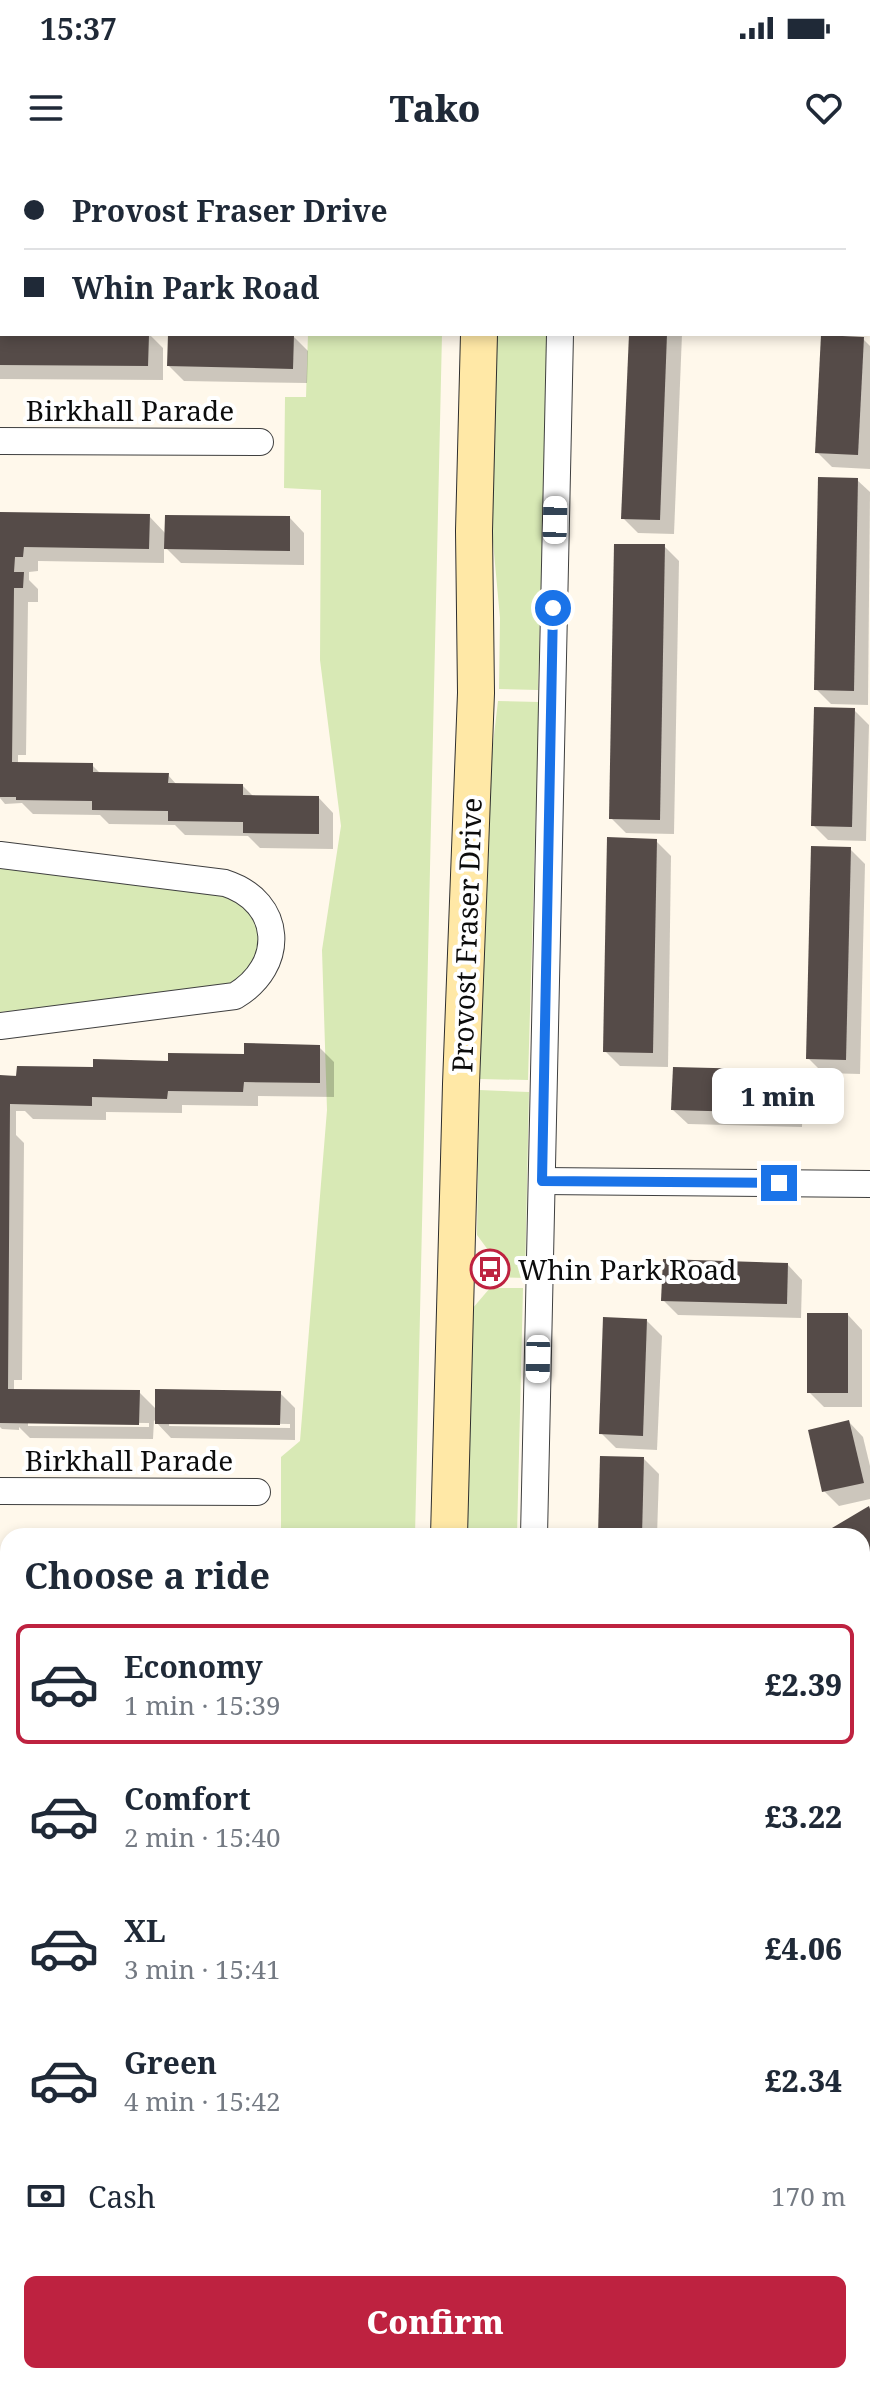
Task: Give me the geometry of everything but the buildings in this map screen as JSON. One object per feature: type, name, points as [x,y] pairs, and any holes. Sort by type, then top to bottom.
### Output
[{"type":"street","name":"Provost Fraser Drive","points":[[449,1528],[461,1084],[476,693],[474,531],[479,336]]},
{"type":"street","points":[[534,1528],[560,336]]},
{"type":"street","name":"Birkhall Parade","points":[[0,441],[260,442]]},
{"type":"street","points":[[0,855],[225,883],[251,895],[268,919],[271,933],[267,963],[260,977],[235,996],[0,1026]]},
{"type":"street","points":[[542,1181],[870,1184]]},
{"type":"street","name":"Birkhall Parade","points":[[0,1491],[257,1492]]},
{"type":"green space","points":[[308,336],[442,336],[415,1528],[281,1528],[281,1457],[300,1441],[327,1110],[322,950],[341,826],[320,660],[321,490],[284,488],[285,397],[306,397]]},
{"type":"green space","points":[[495,336],[548,336],[538,690],[499,689],[500,618],[491,520]]},
{"type":"green space","points":[[498,701],[539,702],[528,1080],[480,1079],[485,812]]},
{"type":"green space","points":[[0,867],[225,894],[253,918],[259,931],[260,944],[256,958],[234,981],[216,989],[0,1012]]},
{"type":"green space","points":[[479,1090],[529,1092],[525,1278],[491,1277],[491,1254],[477,1235]]},
{"type":"green space","points":[[490,1288],[523,1288],[517,1528],[466,1528],[472,1309]]},
{"type":"place","name":"Whin Park Road","points":[[490,1269]]},
{"type":"route","points":[[553,608],[542,1181],[779,1183]]}]
